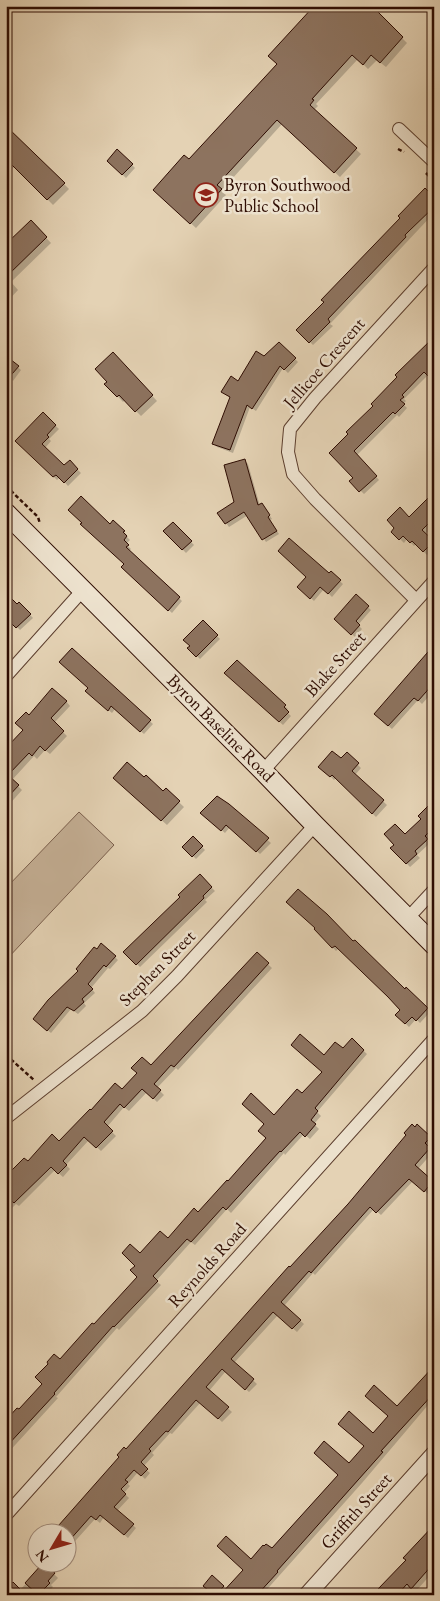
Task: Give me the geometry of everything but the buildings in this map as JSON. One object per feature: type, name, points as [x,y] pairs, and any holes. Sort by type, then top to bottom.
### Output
[{"type":"main road","name":"Byron Baseline Road","points":[[6,513],[263,770],[434,945]]},
{"type":"street","points":[[399,129],[434,162]]},
{"type":"street","name":"Jellicoe Crescent","points":[[416,600],[315,499],[293,474],[288,452],[290,429],[296,421],[434,268]]},
{"type":"street","name":"Blake Street","points":[[263,770],[434,581]]},
{"type":"street","points":[[6,676],[82,590]]},
{"type":"street","name":"Stephen Street","points":[[6,1118],[142,1011],[315,825]]},
{"type":"street","points":[[408,918],[434,890]]},
{"type":"street","name":"Reynolds Road","points":[[6,1515],[434,1039]]},
{"type":"street","name":"Griffith Street","points":[[307,1595],[434,1454]]},
{"type":"path","points":[[6,1054],[35,1080]]},
{"type":"shaded area","points":[[79,812],[114,845],[6,960],[6,888]]},
{"type":"place","name":"Byron Southwood Public School","points":[[206,195]]}]
